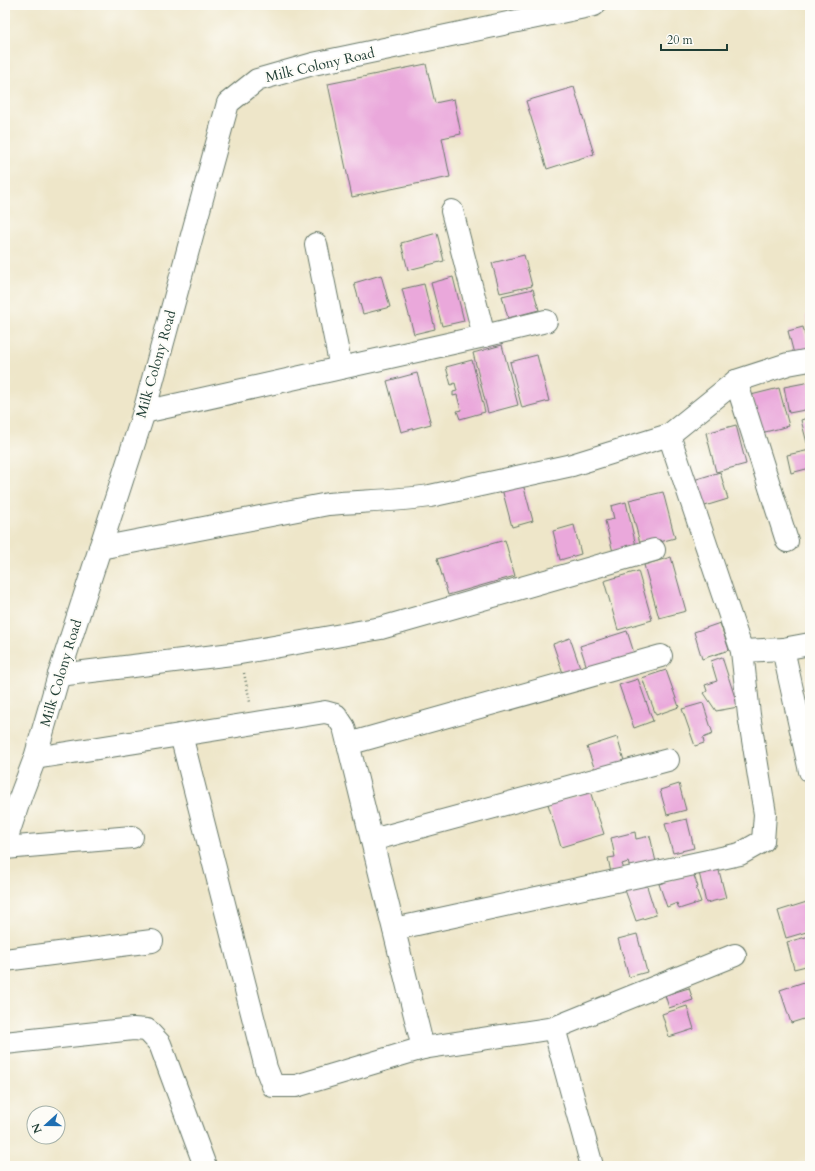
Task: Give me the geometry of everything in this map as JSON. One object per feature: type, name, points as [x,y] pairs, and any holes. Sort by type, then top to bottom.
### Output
[{"type":"street","name":"Milk Colony Road","points":[[5,843],[35,758],[59,675],[144,412],[228,103],[257,80],[313,64],[594,5]]},
{"type":"street","points":[[452,210],[484,336]]},
{"type":"street","points":[[316,244],[341,368]]},
{"type":"street","points":[[144,412],[546,321]]},
{"type":"street","points":[[100,548],[328,504],[430,496],[572,465],[669,435],[736,381],[781,366],[810,360]]},
{"type":"street","points":[[736,381],[787,541]]},
{"type":"street","points":[[394,929],[740,854],[763,841],[765,814],[749,715],[742,651],[669,435]]},
{"type":"street","points":[[59,675],[240,653],[381,628],[654,550]]},
{"type":"street","points":[[742,651],[783,649],[810,644]]},
{"type":"street","points":[[783,649],[810,771]]},
{"type":"street","points":[[348,744],[660,656]]},
{"type":"street","points":[[35,758],[325,712],[336,715],[344,727],[423,1048]]},
{"type":"street","points":[[181,735],[266,1068],[273,1086],[296,1086],[423,1048],[554,1028],[735,955]]},
{"type":"street","points":[[372,840],[668,760]]},
{"type":"street","points":[[5,848],[132,836]]},
{"type":"street","points":[[5,960],[152,942]]},
{"type":"street","points":[[554,1028],[592,1166]]},
{"type":"street","points":[[5,1043],[133,1029],[147,1030],[160,1044],[205,1166]]},
{"type":"path","points":[[240,653],[255,724]]},
{"type":"building","points":[[426,64],[435,103],[454,99],[461,134],[442,138],[450,177],[352,197],[328,84]]},
{"type":"building","points":[[574,87],[594,154],[547,169],[526,101]]},
{"type":"building","points":[[437,233],[444,261],[408,270],[401,243]]},
{"type":"building","points":[[524,255],[532,286],[500,293],[492,263]]},
{"type":"building","points":[[381,275],[390,307],[363,314],[354,283]]},
{"type":"building","points":[[453,277],[464,321],[442,326],[431,283]]},
{"type":"building","points":[[424,284],[435,329],[414,334],[402,289]]},
{"type":"building","points":[[533,289],[539,310],[508,318],[502,296]]},
{"type":"building","points":[[810,315],[810,332],[809,332],[806,316]]},
{"type":"building","points":[[803,327],[809,350],[794,354],[788,331]]},
{"type":"building","points":[[502,345],[518,405],[488,413],[473,353]]},
{"type":"building","points":[[537,355],[549,401],[522,408],[510,362]]},
{"type":"building","points":[[472,360],[485,412],[460,419],[457,411],[461,410],[457,395],[453,396],[453,392],[457,391],[455,383],[451,385],[446,367]]},
{"type":"building","points":[[417,373],[431,424],[401,432],[387,381]]},
{"type":"building","points":[[810,382],[810,409],[789,413],[784,387]]},
{"type":"building","points":[[779,388],[789,426],[761,433],[751,395]]},
{"type":"building","points":[[810,417],[810,442],[807,443],[801,420]]},
{"type":"building","points":[[736,425],[746,464],[716,472],[706,433]]},
{"type":"building","points":[[810,450],[810,468],[791,473],[787,455]]},
{"type":"building","points":[[720,472],[728,499],[695,509],[687,482]]},
{"type":"building","points":[[523,484],[533,521],[512,527],[502,489]]},
{"type":"building","points":[[663,492],[675,538],[641,547],[629,500]]},
{"type":"building","points":[[626,502],[636,546],[613,552],[605,521],[614,519],[611,506]]},
{"type":"building","points":[[574,525],[581,554],[560,560],[553,531]]},
{"type":"building","points":[[505,540],[515,576],[448,595],[437,559]]},
{"type":"building","points":[[671,557],[686,611],[659,618],[644,565]]},
{"type":"building","points":[[638,571],[652,620],[618,630],[604,581]]},
{"type":"building","points":[[720,623],[729,650],[702,659],[694,632]]},
{"type":"building","points":[[627,631],[635,656],[588,671],[580,646]]},
{"type":"building","points":[[570,638],[583,676],[566,682],[553,644]]},
{"type":"building","points":[[722,657],[738,707],[716,711],[704,693],[707,691],[705,685],[717,681],[711,661]]},
{"type":"building","points":[[666,670],[679,707],[656,715],[642,678]]},
{"type":"building","points":[[638,679],[653,721],[634,728],[619,685]]},
{"type":"building","points":[[703,703],[713,734],[703,738],[704,743],[695,746],[682,709]]},
{"type":"building","points":[[617,737],[625,764],[596,773],[587,747]]},
{"type":"building","points":[[679,784],[686,810],[667,815],[660,790]]},
{"type":"building","points":[[590,791],[604,834],[561,847],[548,804]]},
{"type":"building","points":[[687,819],[694,848],[673,853],[665,824]]},
{"type":"building","points":[[635,832],[636,839],[650,836],[656,862],[630,868],[628,862],[622,864],[624,869],[611,873],[608,858],[615,857],[611,838]]},
{"type":"building","points":[[717,863],[726,898],[706,903],[698,868]]},
{"type":"building","points":[[693,873],[701,902],[679,909],[677,903],[667,907],[659,884]]},
{"type":"building","points":[[645,880],[656,915],[636,921],[624,887]]},
{"type":"building","points":[[810,901],[810,931],[786,938],[778,911]]},
{"type":"building","points":[[637,934],[647,972],[629,977],[618,939]]},
{"type":"building","points":[[810,936],[810,965],[794,969],[787,942]]},
{"type":"building","points":[[810,980],[810,1017],[791,1023],[780,990]]},
{"type":"building","points":[[689,988],[693,1000],[669,1008],[665,995]]},
{"type":"building","points":[[687,1006],[694,1029],[669,1037],[662,1014]]}]
